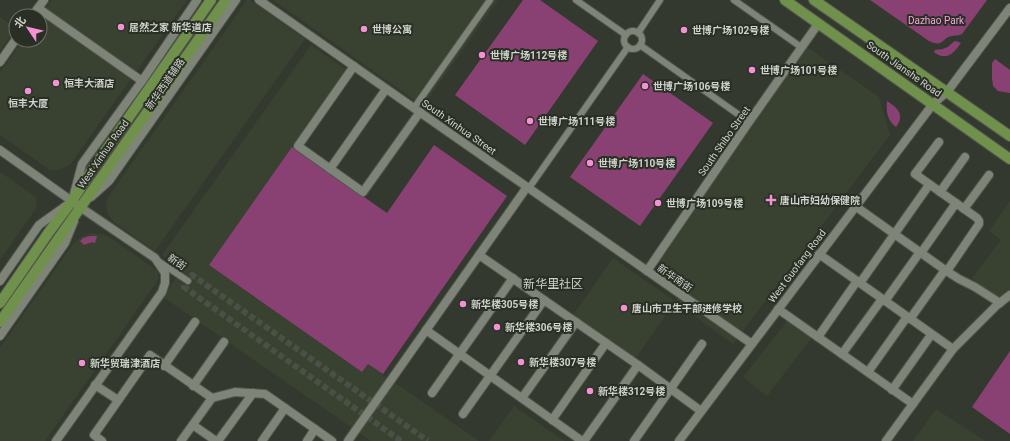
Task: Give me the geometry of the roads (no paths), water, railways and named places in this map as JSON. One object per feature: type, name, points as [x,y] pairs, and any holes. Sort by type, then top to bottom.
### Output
[{"type":"main road","name":"West Xinhua Road","points":[[0,322],[59,239],[92,170],[211,0]]},
{"type":"main road","name":"West Xinhua Road","points":[[0,303],[49,232],[102,177],[226,0]]},
{"type":"main road","name":"South Jianshe Road","points":[[785,0],[1010,159]]},
{"type":"main road","name":"South Jianshe Road","points":[[814,0],[1010,136]]},
{"type":"street","points":[[38,8],[44,0]]},
{"type":"street","name":"新华西道辅路","points":[[0,336],[65,243],[76,204],[82,164],[142,81],[197,0]]},
{"type":"street","name":"新华西道辅路","points":[[0,281],[39,225],[76,204],[109,182],[236,0]]},
{"type":"street","name":"South Xinhua Street","points":[[259,0],[647,271]]},
{"type":"street","points":[[354,66],[298,146],[363,192],[490,0]]},
{"type":"street","points":[[576,0],[626,34]]},
{"type":"street","points":[[638,33],[660,0]]},
{"type":"street","points":[[734,0],[801,47]]},
{"type":"street","name":"West Guofang Road","points":[[679,441],[855,206],[933,104],[947,92],[1010,8]]},
{"type":"street","points":[[48,15],[142,81]]},
{"type":"street","name":"South Shibo Street","points":[[647,271],[818,24]]},
{"type":"street","points":[[630,31],[638,33],[641,37],[640,45],[636,48],[628,47],[624,41],[626,34],[630,31]]},
{"type":"street","points":[[640,45],[749,122]]},
{"type":"street","points":[[348,441],[628,47]]},
{"type":"street","points":[[0,62],[10,48]]},
{"type":"street","points":[[330,169],[386,89]]},
{"type":"street","points":[[868,372],[979,224],[977,218],[915,174],[940,142]]},
{"type":"street","points":[[0,150],[155,258],[165,273],[165,283],[162,292],[56,441]]},
{"type":"street","points":[[940,192],[965,157]]},
{"type":"street","points":[[964,209],[989,175]]},
{"type":"street","points":[[818,336],[895,234],[929,185]]},
{"type":"street","points":[[842,354],[956,203]]},
{"type":"street","points":[[855,206],[959,279],[1000,303]]},
{"type":"street","points":[[819,254],[952,349]]},
{"type":"street","points":[[479,255],[702,411]]},
{"type":"street","name":"新街","points":[[155,258],[188,281]]},
{"type":"street","name":"新华南街","points":[[647,271],[752,344]]},
{"type":"street","points":[[432,393],[513,278]]},
{"type":"street","points":[[886,441],[952,349],[1010,295]]},
{"type":"street","points":[[463,414],[544,300]]},
{"type":"street","points":[[778,309],[913,404]]},
{"type":"street","points":[[164,366],[194,322]]},
{"type":"street","points":[[522,398],[576,322]]},
{"type":"street","points":[[426,330],[583,441],[638,365]]},
{"type":"street","points":[[892,390],[931,334]]},
{"type":"street","points":[[193,386],[224,342]]},
{"type":"street","points":[[552,420],[606,343]]},
{"type":"street","points":[[634,441],[702,344]]},
{"type":"street","points":[[102,441],[94,435],[150,355],[212,398]]},
{"type":"street","points":[[96,385],[118,400]]},
{"type":"street","points":[[181,441],[212,398],[235,392],[265,394],[332,441]]},
{"type":"street","points":[[193,425],[217,441],[253,393]]},
{"type":"street","points":[[262,441],[285,408]]},
{"type":"street","points":[[307,441],[315,429]]},
{"type":"tunnel","points":[[401,441],[184,287],[192,275],[428,441]]},
{"type":"place","name":"居然之家 新华道店","points":[[121,27]]},
{"type":"place","name":"世博公寓","points":[[364,29]]},
{"type":"place","name":"世博广场102号楼","points":[[684,30]]},
{"type":"place","name":"世博广场112号楼","points":[[482,55]]},
{"type":"place","name":"世博广场101号楼","points":[[752,70]]},
{"type":"place","name":"恒丰大酒店","points":[[56,83]]},
{"type":"place","name":"世博广场106号楼","points":[[645,86]]},
{"type":"place","name":"恒丰大厦","points":[[28,91]]},
{"type":"place","name":"世博广场111号楼","points":[[530,121]]},
{"type":"place","name":"世博广场110号楼","points":[[590,163]]},
{"type":"place","name":"唐山市妇幼保健院","points":[[771,200]]},
{"type":"place","name":"世博广场109号楼","points":[[658,203]]},
{"type":"place","name":"新华楼305号楼","points":[[463,304]]},
{"type":"place","name":"唐山市卫生干部进修学校","points":[[624,308]]},
{"type":"place","name":"新华楼306号楼","points":[[497,327]]},
{"type":"place","name":"新华楼307号楼","points":[[521,362]]},
{"type":"place","name":"新华贸瑞津酒店","points":[[82,363]]},
{"type":"place","name":"新华楼312号楼","points":[[590,391]]},
{"type":"district","name":"新华里社区","points":[[553,284]]},
{"type":"park label","name":"Dazhao Park","points":[[936,20]]}]
